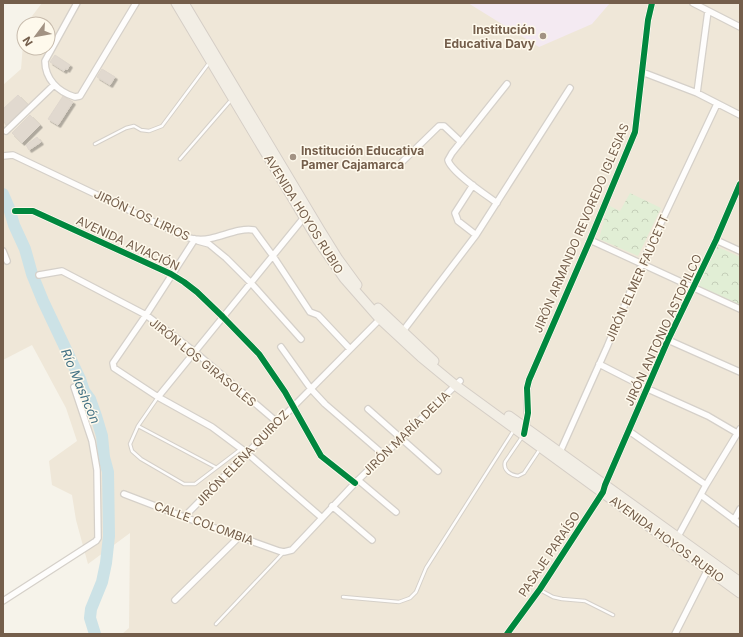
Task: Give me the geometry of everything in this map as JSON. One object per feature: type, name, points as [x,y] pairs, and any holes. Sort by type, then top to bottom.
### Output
[{"type":"main road","name":"AVENIDA HOYOS RUBIO","points":[[176,3],[213,57]]},
{"type":"main road","name":"AVENIDA HOYOS RUBIO","points":[[184,3],[235,95],[344,278],[421,357],[525,431],[560,452],[604,488]]},
{"type":"main road","name":"AVENIDA HOYOS RUBIO","points":[[382,317],[403,331],[458,383],[515,428],[525,431],[542,447],[604,488],[676,540],[710,565],[740,593]]},
{"type":"main road","name":"AVENIDA HOYOS RUBIO","points":[[710,565],[740,582]]},
{"type":"street","points":[[77,3],[45,61],[46,71],[54,85],[67,95],[75,98],[80,96],[136,3]]},
{"type":"street","name":"JIRÓN ARMANDO REVOREDO IGLESIAS","points":[[525,431],[528,413],[527,388],[529,380],[635,132],[648,20],[652,3]]},
{"type":"street","points":[[693,3],[740,27]]},
{"type":"street","points":[[697,93],[708,11]]},
{"type":"street","points":[[642,72],[697,93],[740,115]]},
{"type":"street","points":[[497,203],[473,186],[449,164],[449,157],[507,84]]},
{"type":"street","points":[[6,131],[54,85]]},
{"type":"street","points":[[403,331],[476,235],[570,88]]},
{"type":"street","name":"JIRÓN ELMER FAUCETT","points":[[560,452],[642,264],[717,104]]},
{"type":"street","points":[[402,162],[439,126],[444,126],[461,142]]},
{"type":"street","name":"JIRÓN LOS LIRIOS","points":[[3,156],[13,156],[195,240],[215,238],[234,232],[252,230],[273,256],[310,312],[318,315],[350,349]]},
{"type":"street","name":"JIRÓN ANTONIO ASTOPILCO","points":[[604,488],[668,340],[694,288],[740,184]]},
{"type":"street","points":[[473,186],[455,213],[458,221],[476,235]]},
{"type":"street","name":"AVENIDA AVIACIÓN","points":[[15,211],[34,211],[171,274],[193,289],[223,317],[262,359],[285,392],[313,443],[324,459],[357,481],[396,512]]},
{"type":"street","points":[[158,397],[306,215]]},
{"type":"street","points":[[301,339],[251,283],[216,250],[209,244],[195,240],[113,363],[113,366],[158,397],[207,424],[247,453],[321,517]]},
{"type":"street","points":[[590,240],[740,310]]},
{"type":"street","points":[[716,240],[740,251]]},
{"type":"street","points":[[3,251],[7,261]]},
{"type":"street","name":"JIRÓN LOS GIRASOLES","points":[[39,275],[62,271],[146,315],[195,352],[277,422]]},
{"type":"street","name":"JIRÓN ELENA QUIROZ","points":[[184,517],[382,317]]},
{"type":"street","points":[[668,340],[740,372]]},
{"type":"street","points":[[281,347],[311,389],[335,413],[384,455]]},
{"type":"street","points":[[599,364],[648,389],[739,431],[706,485],[676,540]]},
{"type":"street","name":"JIRÓN MARÍA DELIA","points":[[284,552],[292,550],[321,517],[458,383]]},
{"type":"street","points":[[3,601],[96,541],[98,538],[97,470],[92,441],[74,387]]},
{"type":"street","points":[[368,409],[438,471]]},
{"type":"street","points":[[629,431],[706,485]]},
{"type":"street","name":"PASAJE PARAÍSO","points":[[507,634],[540,590],[604,488]]},
{"type":"street","name":"CALLE COLOMBIA","points":[[124,494],[284,552]]},
{"type":"street","points":[[701,495],[740,524]]},
{"type":"street","points":[[332,506],[372,540]]},
{"type":"street","points":[[734,520],[740,509]]},
{"type":"street","points":[[176,600],[240,536]]},
{"type":"street","points":[[675,634],[710,565]]},
{"type":"lane","points":[[95,144],[126,128],[134,126],[141,130],[149,131],[162,126],[213,57]]},
{"type":"lane","points":[[180,159],[235,95]]},
{"type":"lane","points":[[158,397],[138,426],[130,444],[132,451],[141,460],[184,484],[195,484],[241,449]]},
{"type":"lane","points":[[138,426],[216,467]]},
{"type":"lane","points":[[343,597],[399,602],[410,598],[416,592],[426,568],[515,428]]},
{"type":"lane","points":[[525,431],[504,462],[506,470],[516,476],[521,475],[542,447]]},
{"type":"lane","points":[[216,624],[284,552]]},
{"type":"lane","points":[[540,590],[553,597],[586,601],[613,615]]},
{"type":"shaded area","points":[[42,3],[740,3],[740,634],[122,634],[129,628],[130,533],[88,564],[76,520],[72,495],[52,485],[49,461],[77,441],[66,408],[32,345],[3,360],[3,85],[21,69],[22,56],[56,56],[56,16],[32,16]]},
{"type":"shaded area","name":"Institución Educativa Davy","points":[[468,3],[610,3],[592,24],[539,47]]},
{"type":"green space","points":[[630,193],[661,208],[638,256],[599,239],[608,205],[620,211]]},
{"type":"green space","points":[[716,246],[740,257],[740,305],[698,286]]},
{"type":"building","points":[[56,56],[70,65],[67,70],[66,68],[64,71],[50,62]]},
{"type":"building","points":[[102,69],[115,77],[110,85],[97,77]]},
{"type":"building","points":[[18,95],[28,105],[7,125],[3,121],[3,109]]},
{"type":"building","points":[[63,96],[73,102],[58,125],[48,119]]},
{"type":"building","points":[[30,115],[40,125],[22,143],[12,133]]},
{"type":"building","points":[[37,137],[41,142],[29,150],[26,145]]},
{"type":"waterway","name":"Río Mashcón","points":[[3,194],[14,225],[25,249],[32,274],[43,301],[80,379],[84,391],[90,399],[102,436],[104,457],[108,472],[109,536],[102,582],[91,609],[90,618],[95,634]]},
{"type":"cycle path","points":[[524,434],[528,413],[527,388],[529,380],[635,132],[648,20],[652,3]]},
{"type":"cycle path","points":[[507,634],[540,589],[603,492],[668,340],[716,240],[740,184]]},
{"type":"cycle path","points":[[15,211],[33,211],[171,274],[197,292],[259,354],[285,392],[321,456],[355,483]]},
{"type":"place","name":"Institución Educativa Davy","points":[[543,36]]},
{"type":"place","name":"Institución Educativa Pamer Cajamarca","points":[[293,157]]}]
